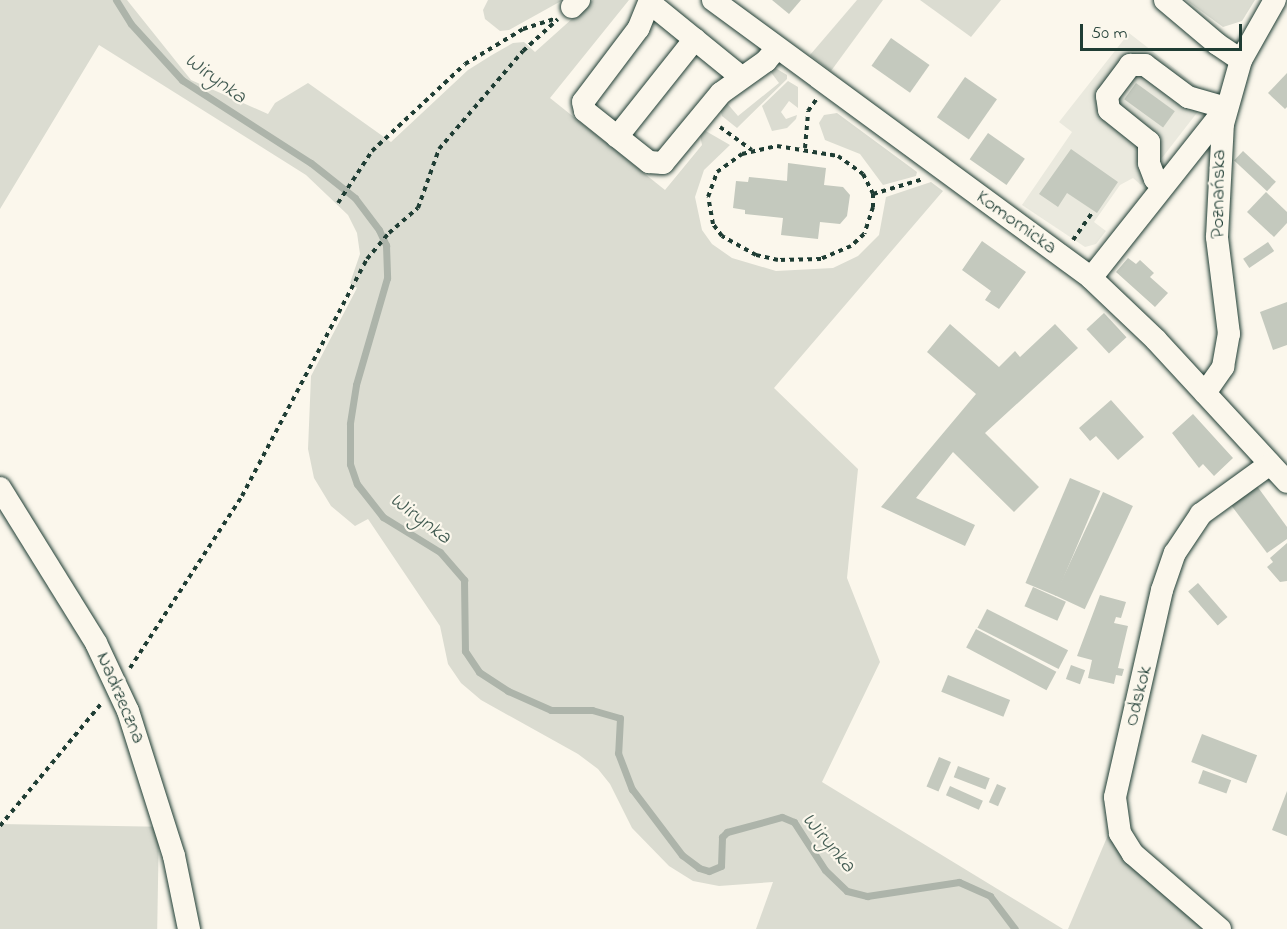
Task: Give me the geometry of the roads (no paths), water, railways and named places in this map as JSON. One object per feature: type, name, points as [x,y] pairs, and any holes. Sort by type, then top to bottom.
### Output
[{"type":"street","name":"Komornicka","points":[[713,0],[776,49],[1091,278],[1205,393],[1287,482]]},
{"type":"street","points":[[1165,0],[1216,44],[1241,60]]},
{"type":"street","name":"Poznańska","points":[[1205,393],[1223,367],[1229,334],[1217,213],[1226,108],[1241,60],[1275,0]]},
{"type":"street","points":[[741,76],[650,1],[638,29],[583,102],[585,111],[649,162],[663,163],[702,114],[741,76],[766,61],[776,49]]},
{"type":"street","points":[[617,137],[695,39]]},
{"type":"street","points":[[1091,278],[1226,108],[1188,97],[1145,65],[1130,65],[1107,96],[1109,110],[1149,142],[1149,163],[1155,178],[1163,185]]},
{"type":"street","name":"Odskok","points":[[1220,929],[1133,854],[1120,833],[1115,797],[1161,590],[1174,553],[1201,514],[1270,464]]},
{"type":"street","name":"Nadrzeczna","points":[[0,488],[96,643],[118,686],[153,782],[189,929]]},
{"type":"waterway","name":"Wirynka","points":[[116,0],[131,24],[182,80],[311,163],[355,198],[379,230],[386,245],[387,278],[356,385],[350,424],[350,464],[357,484],[383,517],[440,552],[464,580],[465,651],[479,672],[508,691],[551,710],[592,710],[620,718],[618,753],[632,789],[682,855],[699,868],[709,871],[721,866],[722,837],[727,832],[782,817],[794,822],[825,870],[847,891],[867,896],[959,882],[990,896],[1015,929]]}]
